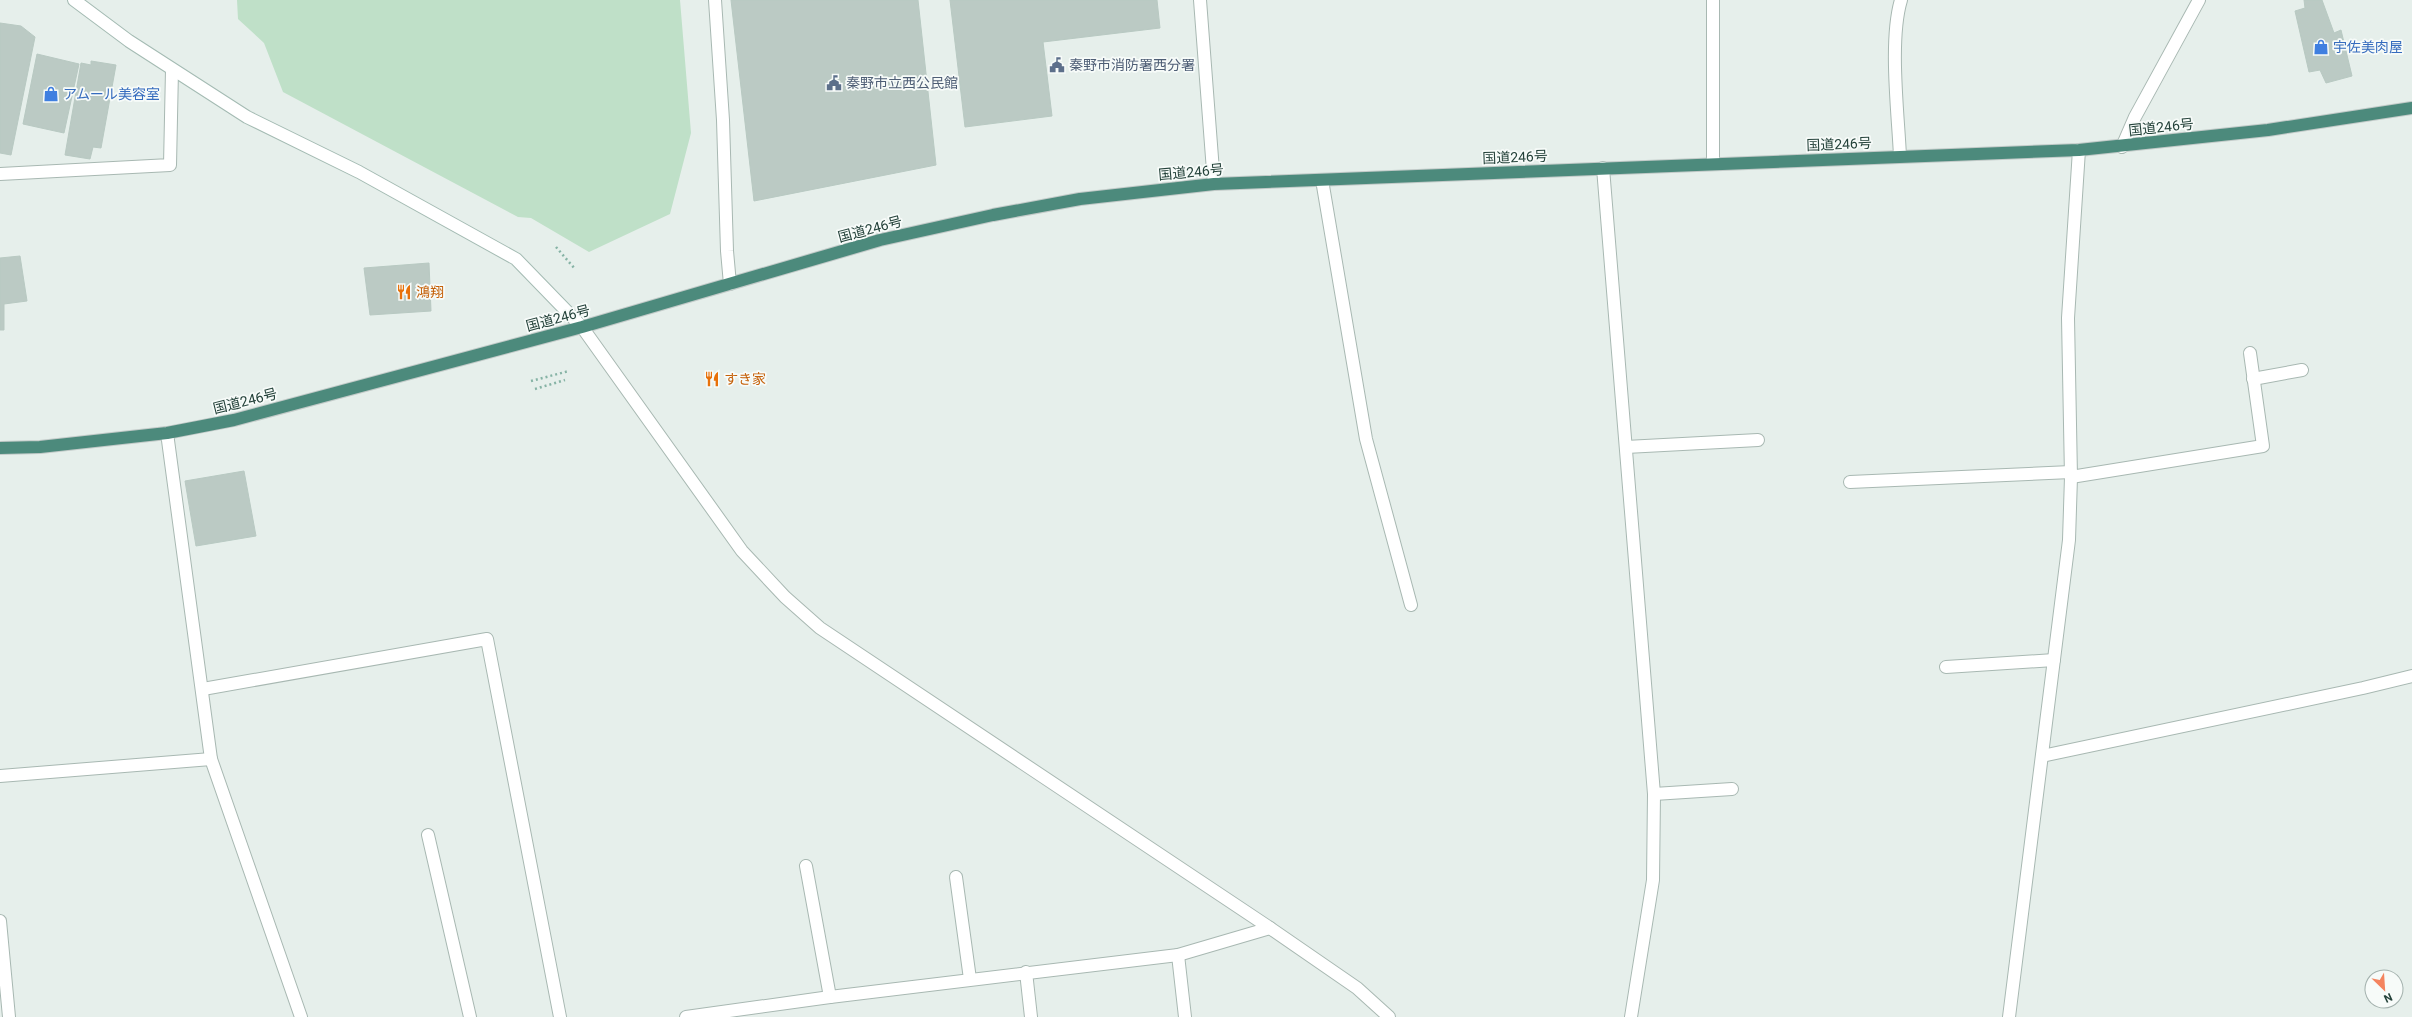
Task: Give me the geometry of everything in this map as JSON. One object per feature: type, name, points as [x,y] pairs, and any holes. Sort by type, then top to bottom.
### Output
[{"type":"highway","name":"国道246号","points":[[0,448],[40,447],[167,433],[241,418],[582,327],[880,240],[993,215],[1080,198],[1214,184],[2079,150],[2122,147],[2268,130],[2412,108]]},
{"type":"street","points":[[74,0],[172,70],[247,117],[359,172],[516,259],[582,327],[742,551],[785,596],[820,628],[1270,928],[1357,988],[1389,1017]]},
{"type":"street","points":[[715,0],[723,120],[727,251],[730,284]]},
{"type":"street","points":[[1200,0],[1214,184]]},
{"type":"street","points":[[1712,0],[1713,164]]},
{"type":"street","points":[[1900,156],[1896,58],[1898,10],[1901,0]]},
{"type":"street","points":[[2122,147],[2135,117],[2199,0]]},
{"type":"street","points":[[0,174],[170,165],[172,70]]},
{"type":"street","points":[[2009,1017],[2069,540],[2071,475],[2068,318],[2079,150]]},
{"type":"street","points":[[1603,168],[1654,794],[1653,880],[1631,1017]]},
{"type":"street","points":[[1322,180],[1366,439],[1411,605]]},
{"type":"street","points":[[1850,482],[2071,475],[2263,446],[2250,353]]},
{"type":"street","points":[[2253,379],[2302,370]]},
{"type":"street","points":[[167,433],[203,689],[211,759],[301,1017]]},
{"type":"street","points":[[1626,447],[1758,440]]},
{"type":"street","points":[[203,689],[487,639],[560,1017]]},
{"type":"street","points":[[1946,667],[2054,660]]},
{"type":"street","points":[[2042,756],[2364,688],[2412,676]]},
{"type":"street","points":[[0,776],[211,759]]},
{"type":"street","points":[[1654,794],[1732,789]]},
{"type":"street","points":[[428,835],[470,1017]]},
{"type":"street","points":[[806,866],[830,997]]},
{"type":"street","points":[[956,877],[970,979]]},
{"type":"street","points":[[0,921],[9,1017]]},
{"type":"street","points":[[686,1017],[970,979],[1178,955],[1270,928]]},
{"type":"street","points":[[1178,955],[1185,1017]]},
{"type":"street","points":[[1026,972],[1031,1017]]},
{"type":"path","points":[[556,247],[575,269]]},
{"type":"path","points":[[531,380],[569,371]]},
{"type":"path","points":[[534,389],[565,380]]},
{"type":"green space","points":[[237,0],[680,0],[691,133],[670,214],[589,252],[531,218],[518,217],[283,92],[264,43],[238,19]]},
{"type":"building","name":"秦野市立西公民館","points":[[731,0],[918,0],[936,165],[754,201]]},
{"type":"building","points":[[950,0],[1157,0],[1160,28],[1043,42],[1052,116],[965,127]]},
{"type":"building","points":[[2304,0],[2322,0],[2334,33],[2341,30],[2352,76],[2326,83],[2320,70],[2309,72],[2295,11],[2305,8]]},
{"type":"building","points":[[0,23],[21,26],[35,37],[11,155],[0,153]]},
{"type":"building","name":"アムール美容室","points":[[37,54],[79,64],[64,133],[23,124]]},
{"type":"building","points":[[91,61],[116,65],[101,148],[93,147],[90,159],[65,155],[81,63],[91,65]]},
{"type":"building","points":[[20,256],[27,301],[4,304],[4,330],[0,330],[0,258]]},
{"type":"building","points":[[429,263],[431,311],[370,315],[364,268]]},
{"type":"building","points":[[244,471],[256,536],[196,546],[185,481]]},
{"type":"place","name":"宇佐美肉屋","points":[[2321,47]]},
{"type":"place","name":"秦野市消防署西分署","points":[[1057,65]]},
{"type":"place","name":"秦野市立西公民館","points":[[834,83]]},
{"type":"place","name":"アムール美容室","points":[[51,94]]},
{"type":"place","name":"鴻翔","points":[[404,292]]},
{"type":"place","name":"すき家","points":[[712,379]]}]
